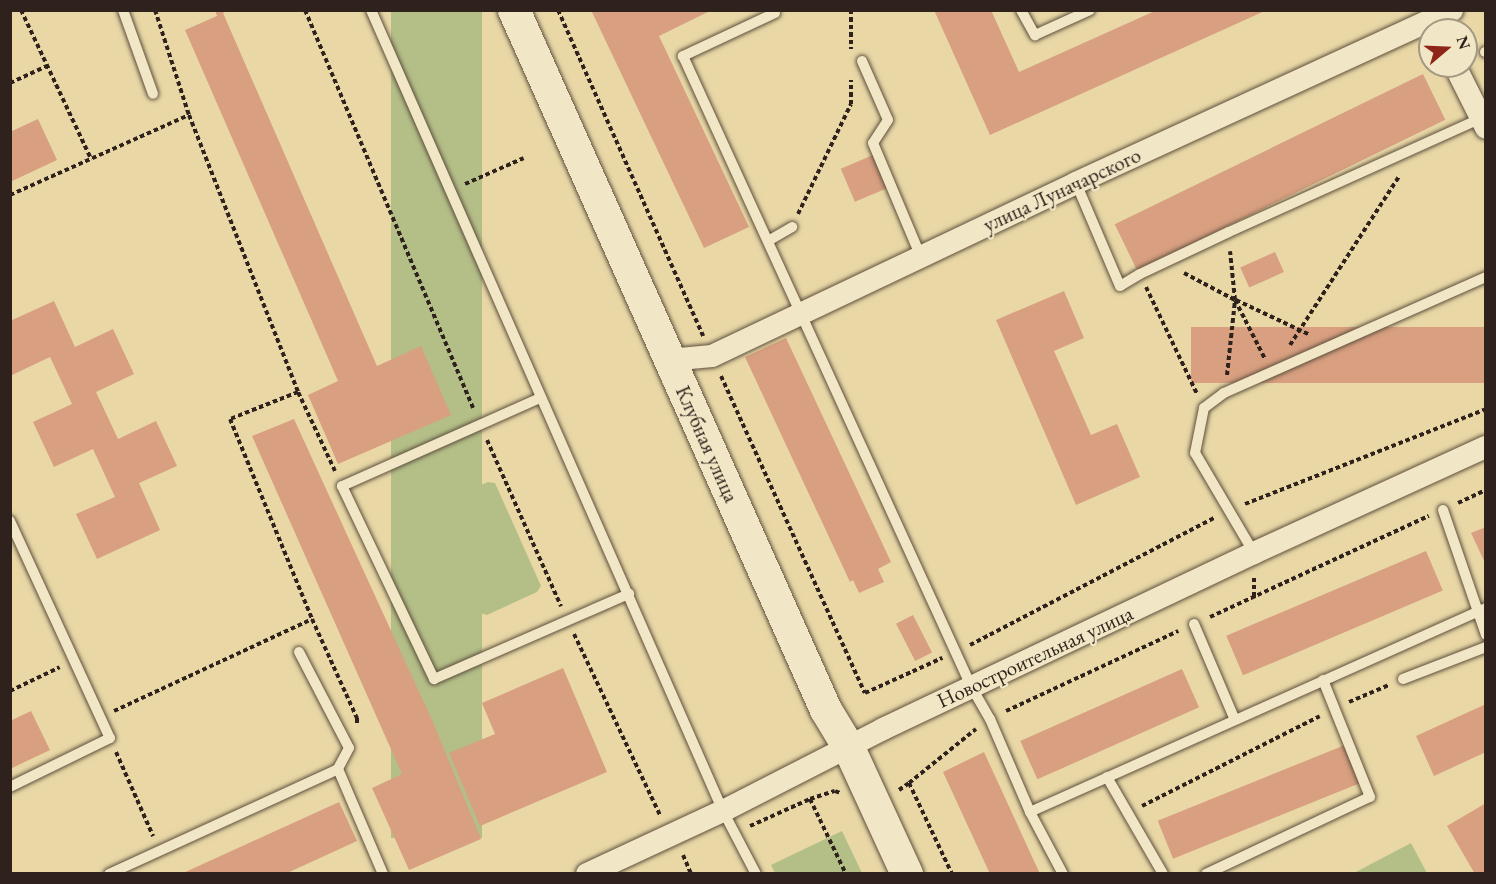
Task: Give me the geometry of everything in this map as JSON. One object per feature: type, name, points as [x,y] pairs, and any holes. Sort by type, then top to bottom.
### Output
[{"type":"main road","name":"Клубная улица","points":[[520,15],[669,360],[826,710],[849,748],[907,873]]},
{"type":"street","name":"улица Луначарского","points":[[1435,18],[1452,10]]},
{"type":"street","name":"улица Луначарского","points":[[669,360],[712,356],[1076,183],[1418,26]]},
{"type":"street","points":[[1461,78],[1483,123]]},
{"type":"street","name":"Новостроительная улица","points":[[587,873],[723,811],[883,729],[1254,553],[1485,447]]},
{"type":"lane","points":[[123,10],[153,94]]},
{"type":"lane","points":[[371,10],[723,811],[756,873]]},
{"type":"lane","points":[[1021,10],[1035,35],[1090,10]]},
{"type":"lane","points":[[775,13],[683,56],[972,687],[990,718],[1030,812],[1063,873]]},
{"type":"lane","points":[[856,61],[888,120],[873,143],[921,257]]},
{"type":"lane","points":[[1076,183],[1120,286],[1228,232],[1417,149],[1483,123]]},
{"type":"lane","points":[[768,241],[792,227]]},
{"type":"lane","points":[[1254,553],[1195,453],[1204,408],[1224,393],[1271,371],[1485,277]]},
{"type":"lane","points":[[540,398],[342,486],[434,679],[629,594]]},
{"type":"lane","points":[[1443,510],[1481,610],[1485,635]]},
{"type":"lane","points":[[10,521],[110,738],[10,787]]},
{"type":"lane","points":[[1030,812],[1481,610]]},
{"type":"lane","points":[[1194,624],[1235,720]]},
{"type":"lane","points":[[1403,678],[1485,647]]},
{"type":"lane","points":[[109,873],[338,769],[349,748],[299,652]]},
{"type":"lane","points":[[1206,873],[1370,797],[1323,680]]},
{"type":"lane","points":[[338,769],[383,873]]},
{"type":"lane","points":[[1107,777],[1163,873]]},
{"type":"path","points":[[21,10],[91,159]]},
{"type":"path","points":[[155,10],[189,115],[298,392],[342,486]]},
{"type":"path","points":[[305,10],[480,424],[647,793]]},
{"type":"path","points":[[851,10],[856,61]]},
{"type":"path","points":[[10,83],[47,66]]},
{"type":"path","points":[[792,227],[851,104],[851,72]]},
{"type":"path","points":[[10,195],[189,115]]},
{"type":"path","points":[[1235,300],[1271,371],[1301,330],[1417,149]]},
{"type":"path","points":[[451,191],[524,158]]},
{"type":"path","points":[[1224,393],[1235,300],[1228,232]]},
{"type":"path","points":[[1165,263],[1330,346]]},
{"type":"path","points":[[1140,274],[1204,408]]},
{"type":"path","points":[[298,392],[230,419],[312,619],[357,718],[357,729]]},
{"type":"path","points":[[865,693],[956,652],[1230,510],[1485,409]]},
{"type":"path","points":[[101,717],[312,619]]},
{"type":"path","points":[[10,691],[74,660]]},
{"type":"path","points":[[1128,813],[1334,709],[1403,678]]},
{"type":"path","points":[[110,738],[159,850]]},
{"type":"path","points":[[736,832],[835,790],[876,808],[909,783],[952,873]]},
{"type":"path","points":[[810,799],[846,873]]},
{"type":"path","points":[[672,859],[693,850]]},
{"type":"path","points":[[683,855],[691,873]]},
{"type":"green space","points":[[391,11],[482,11],[482,838],[391,838]]},
{"type":"green space","points":[[488,482],[495,483],[541,586],[537,592],[487,615],[480,613],[435,510],[437,504]]},
{"type":"green space","points":[[842,831],[862,873],[775,873],[771,865]]},
{"type":"green space","points":[[1411,843],[1427,873],[1354,873]]},
{"type":"building","points":[[215,10],[228,10],[223,13],[377,366],[421,346],[451,415],[338,464],[308,395],[338,381],[185,30],[217,16]]},
{"type":"building","points":[[591,10],[712,10],[659,36],[749,227],[704,248]]},
{"type":"building","points":[[934,10],[991,10],[1019,72],[1157,10],[1267,10],[990,135]]},
{"type":"building","points":[[1418,76],[1425,78],[1445,120],[1137,270],[1115,224]]},
{"type":"building","points":[[38,119],[57,160],[10,182],[10,132]]},
{"type":"building","points":[[873,155],[887,188],[855,202],[841,169]]},
{"type":"building","points":[[1275,252],[1284,272],[1249,288],[1240,267]]},
{"type":"building","points":[[1064,291],[1084,338],[1054,351],[1091,435],[1117,424],[1140,477],[1076,505],[996,320]]},
{"type":"building","points":[[54,301],[75,347],[113,329],[134,374],[96,392],[118,439],[156,421],[177,466],[139,483],[160,530],[97,559],[76,514],[115,497],[93,449],[54,467],[33,422],[72,404],[50,357],[12,375],[10,372],[10,321]]},
{"type":"building","points":[[1191,327],[1486,327],[1486,383],[1191,383]]},
{"type":"building","points":[[786,338],[891,562],[878,569],[884,582],[859,593],[853,580],[850,582],[745,357]]},
{"type":"building","points":[[294,419],[432,720],[481,839],[409,870],[372,788],[402,774],[252,436]]},
{"type":"building","points":[[1486,527],[1486,565],[1471,533]]},
{"type":"building","points":[[1426,551],[1443,591],[1243,675],[1226,636]]},
{"type":"building","points":[[913,615],[932,652],[915,661],[896,624]]},
{"type":"building","points":[[563,668],[607,772],[480,826],[449,753],[495,734],[482,703]]},
{"type":"building","points":[[1182,669],[1199,707],[1037,779],[1020,741]]},
{"type":"building","points":[[1486,704],[1486,752],[1434,776],[1416,736]]},
{"type":"building","points":[[31,711],[50,750],[10,769],[10,721]]},
{"type":"building","points":[[1345,745],[1360,783],[1173,859],[1158,821]]},
{"type":"building","points":[[984,752],[1040,874],[990,874],[943,772]]},
{"type":"building","points":[[339,802],[357,841],[285,874],[181,874]]},
{"type":"building","points":[[1486,803],[1486,874],[1475,874],[1447,826]]}]
